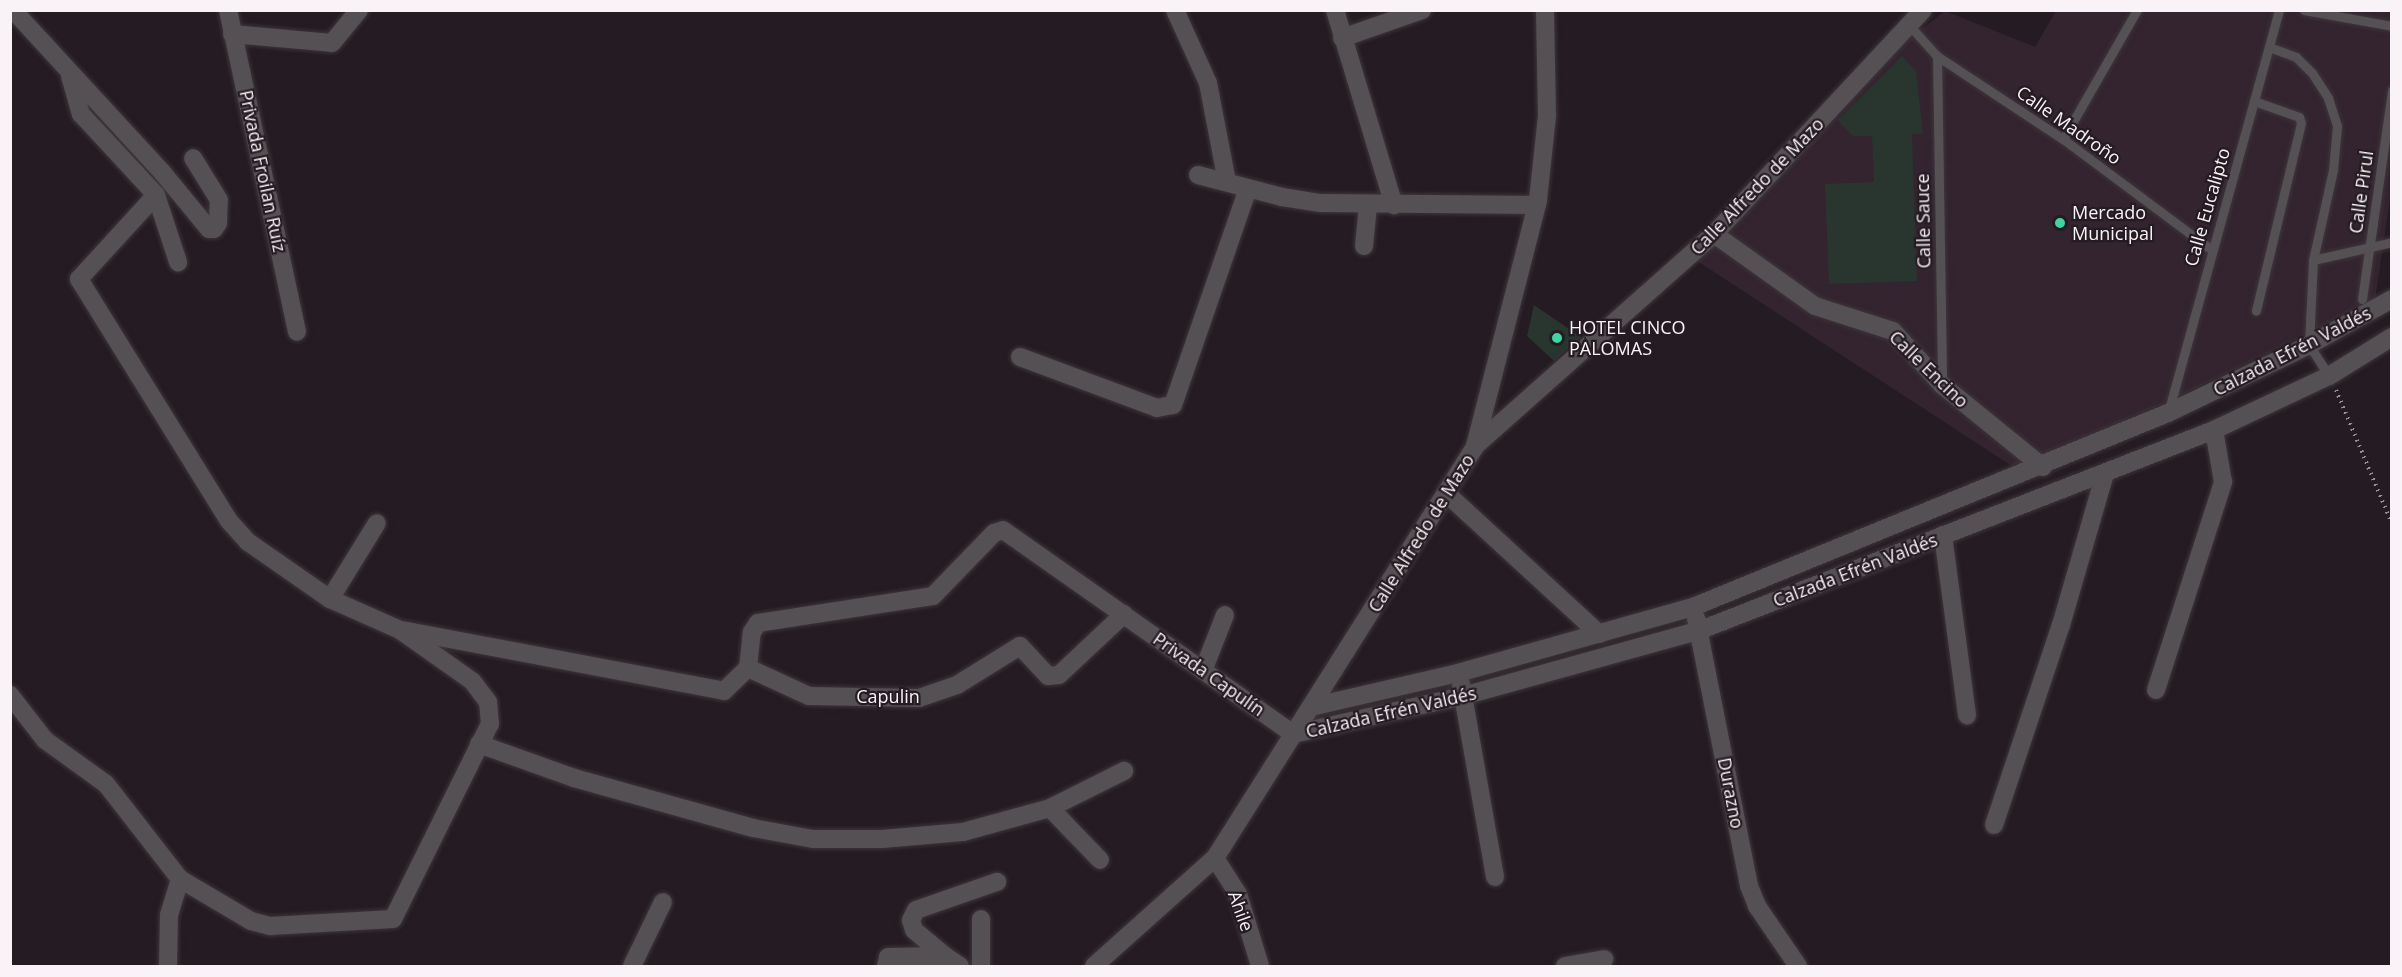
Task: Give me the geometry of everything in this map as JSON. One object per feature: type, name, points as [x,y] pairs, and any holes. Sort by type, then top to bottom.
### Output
[{"type":"street","points":[[14,10],[209,229],[214,229],[218,224],[219,200],[193,158]]},
{"type":"street","name":"Privada Froilan Ruíz","points":[[228,10],[297,332]]},
{"type":"street","points":[[232,34],[332,43],[359,10]]},
{"type":"street","points":[[1175,10],[1208,83],[1227,182]]},
{"type":"street","points":[[1335,10],[1394,206]]},
{"type":"street","points":[[1342,38],[1422,10]]},
{"type":"street","points":[[1475,446],[1537,205],[1547,116],[1545,10]]},
{"type":"street","name":"Calle Alfredo de Mazo","points":[[1094,966],[1215,858],[1447,494],[1475,446],[1714,234],[1923,10]]},
{"type":"street","points":[[69,72],[81,114],[156,195],[178,262]]},
{"type":"street","points":[[1198,175],[1248,189],[1321,203],[1368,206],[1537,205]]},
{"type":"street","points":[[1020,357],[1157,408],[1173,405],[1248,189]]},
{"type":"street","points":[[10,695],[45,740],[106,784],[180,879],[265,926],[393,919],[491,717],[479,688],[400,630],[330,598],[237,532],[80,283],[82,272],[156,195]]},
{"type":"street","points":[[1364,246],[1368,206]]},
{"type":"street","name":"Calle Encino","points":[[1714,234],[1815,306],[1889,328],[1942,385],[2043,467]]},
{"type":"street","name":"Calzada Efrén Valdés","points":[[1311,707],[1458,673],[1693,607],[2043,467],[2168,413],[2309,345],[2391,299]]},
{"type":"street","name":"Calzada Efrén Valdés","points":[[1293,734],[1463,696],[1698,631],[2214,430],[2329,376],[2391,338]]},
{"type":"street","points":[[2156,690],[2223,482],[2214,430]]},
{"type":"street","points":[[1994,825],[2061,625],[2105,474]]},
{"type":"street","points":[[1447,494],[1599,634]]},
{"type":"street","points":[[330,598],[376,523]]},
{"type":"street","name":"Privada Capulín","points":[[748,668],[752,632],[758,623],[933,596],[999,529],[1293,734]]},
{"type":"street","points":[[1877,533],[1888,557]]},
{"type":"street","points":[[1943,535],[1967,715]]},
{"type":"street","name":"Durazno","points":[[1693,607],[1749,886],[1757,906],[1798,966]]},
{"type":"street","name":"Capulin","points":[[748,668],[809,696],[919,698],[963,682],[1020,646],[1048,676],[1056,676],[1124,614]]},
{"type":"street","points":[[1203,671],[1225,615]]},
{"type":"street","points":[[400,630],[448,636],[717,692],[728,689],[748,668]]},
{"type":"street","points":[[1458,673],[1495,877]]},
{"type":"street","points":[[479,744],[585,781],[753,828],[813,839],[882,839],[963,832],[1050,808],[1125,771]]},
{"type":"street","points":[[1050,808],[1100,860]]},
{"type":"street","name":"Ahile","points":[[1215,858],[1239,894],[1260,966]]},
{"type":"street","points":[[168,966],[169,915],[180,879]]},
{"type":"street","points":[[960,966],[914,930],[911,920],[916,910],[998,882]]},
{"type":"street","points":[[632,966],[663,902]]},
{"type":"street","points":[[981,919],[981,966]]},
{"type":"street","points":[[886,966],[888,957],[945,956]]},
{"type":"street","points":[[1565,966],[1604,959]]},
{"type":"lane","points":[[2063,139],[2137,10]]},
{"type":"lane","name":"Calle Eucalipto","points":[[2168,413],[2279,10]]},
{"type":"lane","points":[[2304,10],[2391,26]]},
{"type":"lane","name":"Calle Madroño","points":[[1909,25],[1937,56],[2063,139],[2212,250]]},
{"type":"lane","points":[[2269,47],[2296,57],[2312,73],[2328,98],[2337,126],[2333,170],[2313,260],[2309,345],[2329,376]]},
{"type":"lane","name":"Calle Sauce","points":[[1937,56],[1942,385]]},
{"type":"lane","name":"Calle Pirul","points":[[2362,298],[2391,90]]},
{"type":"lane","points":[[2254,101],[2299,117],[2301,123],[2256,311]]},
{"type":"lane","points":[[2313,260],[2391,242]]},
{"type":"path","points":[[2329,376],[2391,524]]},
{"type":"shaded area","name":"Mercado Municipal","points":[[1945,11],[2035,47],[2056,11],[2391,11],[2392,185],[2375,301],[2155,408],[2015,468],[1697,261],[1900,46]]},
{"type":"building","points":[[1902,56],[1916,71],[1923,134],[1912,134],[1917,281],[1829,284],[1825,184],[1874,182],[1872,136],[1853,136],[1837,120]]},
{"type":"building","name":"HOTEL CINCO PALOMAS","points":[[1534,305],[1581,337],[1554,361],[1527,336]]},
{"type":"place","name":"Mercado Municipal","points":[[2060,223]]},
{"type":"place","name":"HOTEL CINCO PALOMAS","points":[[1557,338]]}]
